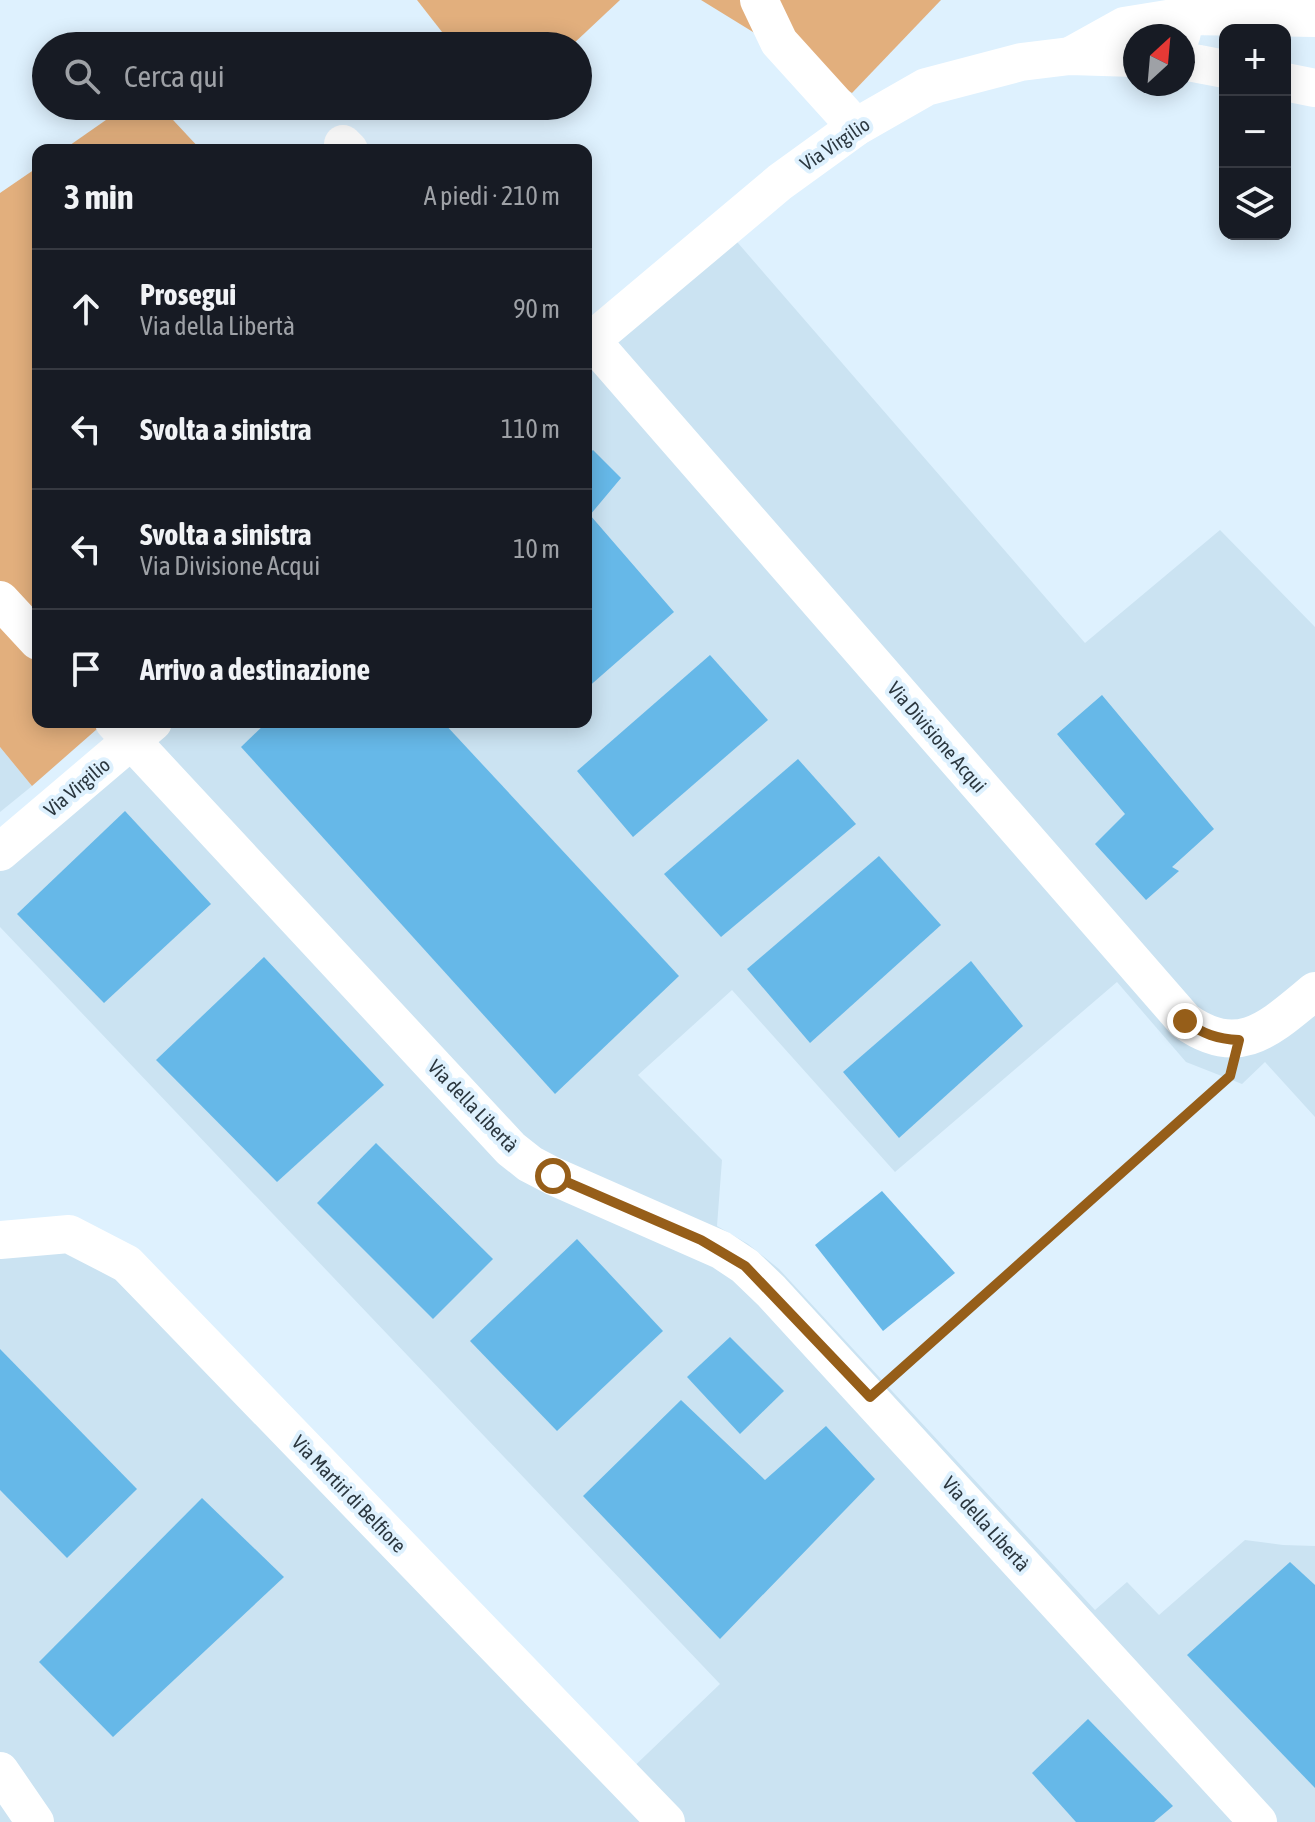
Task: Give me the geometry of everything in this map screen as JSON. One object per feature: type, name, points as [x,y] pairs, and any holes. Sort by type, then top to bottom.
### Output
[{"type":"street","points":[[759,0],[779,42],[856,127]]},
{"type":"street","points":[[1195,25],[1315,18]]},
{"type":"street","points":[[1070,56],[1123,27]]},
{"type":"street","name":"Via Virgilio","points":[[592,339],[780,182],[856,127],[926,87],[1021,62],[1070,56],[1123,58]]},
{"type":"street","points":[[1195,63],[1219,68]]},
{"type":"street","points":[[1291,83],[1315,88]]},
{"type":"street","name":"Via Divisione Acqui","points":[[592,345],[1185,1021],[1200,1032],[1220,1039],[1239,1040]]},
{"type":"street","points":[[0,600],[32,635]]},
{"type":"street","name":"Via Virgilio","points":[[0,852],[133,728]]},
{"type":"street","name":"Via della Libertà","points":[[133,728],[511,1149],[553,1176],[701,1240],[745,1266],[870,1397],[1258,1822]]},
{"type":"street","points":[[1239,1040],[1276,1023],[1315,991]]},
{"type":"street","name":"Via Martiri di Belfiore","points":[[0,1240],[69,1234],[127,1264],[666,1822]]},
{"type":"street","points":[[0,1771],[35,1822]]},
{"type":"path","points":[[870,1397],[1230,1076],[1239,1040]]},
{"type":"shaded area","points":[[417,0],[620,0],[586,32],[442,32]]},
{"type":"shaded area","points":[[701,0],[941,0],[852,93]]},
{"type":"shaded area","points":[[106,120],[173,120],[195,144],[72,144]]},
{"type":"shaded area","points":[[32,171],[32,728],[98,728],[32,786],[0,747],[0,193]]},
{"type":"shaded area","points":[[725,228],[1085,643],[1220,530],[1315,627],[1315,1117],[1265,1062],[1242,1084],[1186,1062],[1117,982],[895,1172],[732,990],[638,1075],[722,1160],[717,1226],[748,1244],[779,1269],[1095,1610],[1127,1582],[1159,1615],[1245,1540],[1315,1546],[1315,1822],[0,1822],[0,1240],[69,1234],[623,1777],[720,1684],[0,927],[0,851],[146,728],[592,728],[592,340]]},
{"type":"shaded area","points":[[0,747],[32,786],[0,812]]},
{"type":"building","points":[[592,451],[621,478],[592,513]]},
{"type":"building","points":[[592,517],[674,612],[592,684]]},
{"type":"building","points":[[710,655],[768,720],[633,837],[577,771]]},
{"type":"building","points":[[1102,695],[1214,829],[1172,867],[1179,871],[1146,900],[1095,844],[1125,814],[1057,734]]},
{"type":"building","points":[[261,728],[449,728],[679,976],[555,1094],[241,747]]},
{"type":"building","points":[[798,759],[856,824],[721,937],[664,874]]},
{"type":"building","points":[[125,811],[211,904],[104,1003],[17,914]]},
{"type":"building","points":[[879,856],[941,925],[810,1043],[747,969]]},
{"type":"building","points":[[264,957],[384,1085],[277,1182],[156,1060]]},
{"type":"building","points":[[971,961],[1023,1026],[899,1138],[843,1072]]},
{"type":"building","points":[[376,1143],[493,1259],[433,1319],[317,1203]]},
{"type":"building","points":[[882,1191],[955,1273],[883,1331],[815,1245]]},
{"type":"building","points":[[577,1239],[663,1331],[557,1431],[470,1341]]},
{"type":"building","points":[[730,1337],[784,1391],[740,1434],[687,1377]]},
{"type":"building","points":[[0,1349],[137,1489],[67,1558],[0,1490]]},
{"type":"building","points":[[681,1400],[765,1480],[826,1426],[875,1479],[720,1639],[583,1496]]},
{"type":"building","points":[[202,1498],[284,1577],[113,1737],[39,1662]]},
{"type":"building","points":[[1290,1562],[1315,1585],[1315,1788],[1187,1655]]},
{"type":"building","points":[[1088,1719],[1173,1806],[1154,1822],[1076,1822],[1032,1773]]},
{"type":"route","points":[[553,1176],[701,1240],[745,1266],[870,1397],[1230,1076],[1239,1040],[1220,1039],[1200,1032],[1185,1021]]}]
